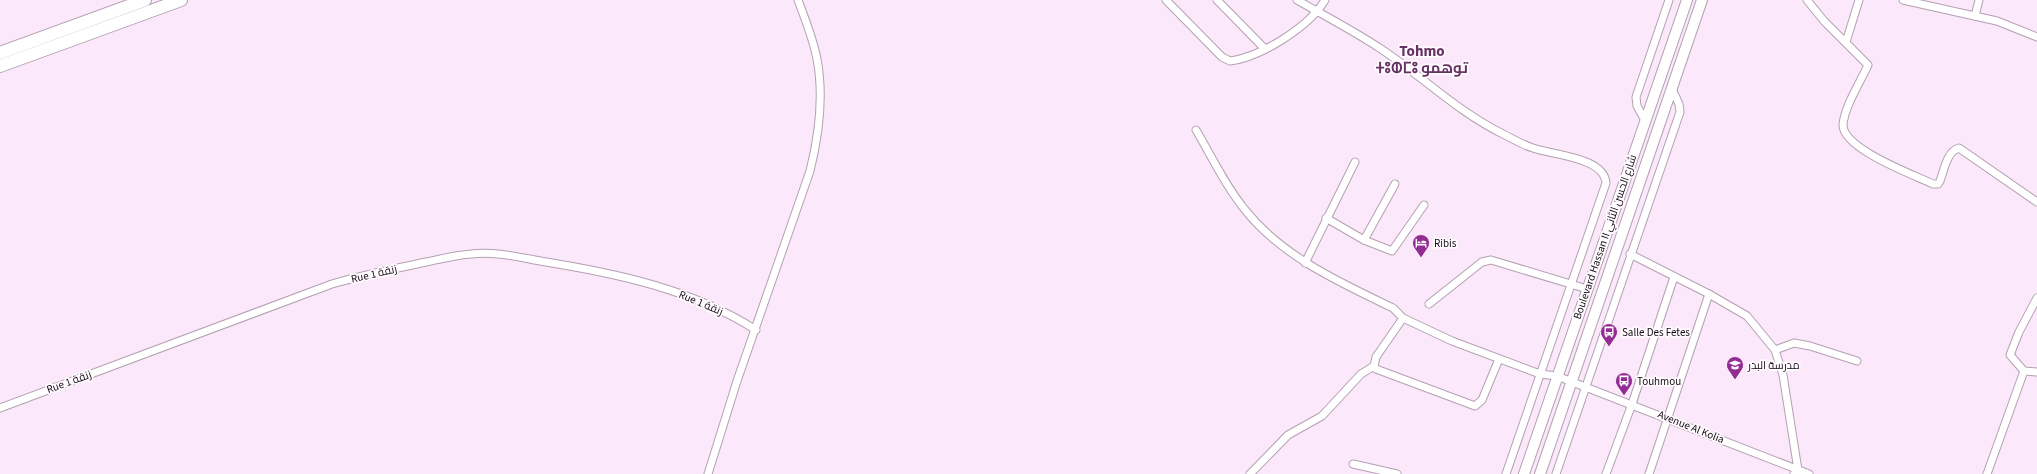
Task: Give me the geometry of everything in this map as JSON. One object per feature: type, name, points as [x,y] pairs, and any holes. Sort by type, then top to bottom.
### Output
[{"type":"highway","points":[[0,53],[146,0]]},
{"type":"highway","points":[[0,66],[181,0]]},
{"type":"main road","name":"Boulevard Hassan II شارع الحسن الثاني","points":[[1524,474],[1586,289],[1646,122],[1687,0]]},
{"type":"main road","name":"Boulevard Hassan II شارع الحسن الثاني","points":[[1540,474],[1702,0]]},
{"type":"street","points":[[708,474],[810,171],[815,149],[820,112],[820,90],[817,59],[798,0]]},
{"type":"street","points":[[1166,0],[1227,60],[1235,60],[1265,49],[1295,32],[1316,12],[1325,0]]},
{"type":"street","points":[[1216,0],[1265,49]]},
{"type":"street","points":[[1297,0],[1381,49],[1443,96],[1490,128],[1532,148],[1577,158],[1603,173],[1606,183],[1506,474]]},
{"type":"street","points":[[1646,122],[1637,106],[1636,97],[1669,0]]},
{"type":"street","points":[[1807,0],[1824,21],[1868,65],[1844,115],[1843,125],[1848,138],[1880,159],[1933,184],[1938,184],[1949,156],[1954,149],[1959,148],[2037,202]]},
{"type":"street","points":[[1846,42],[1859,0]]},
{"type":"street","points":[[1903,0],[1997,21],[2037,37]]},
{"type":"street","points":[[1975,16],[1979,0]]},
{"type":"street","points":[[1556,474],[1630,254],[1680,112],[1679,104],[1672,89]]},
{"type":"street","name":"Avenue Al Kolia","points":[[1196,130],[1246,212],[1272,237],[1305,262],[1393,308],[1403,318],[1452,341],[1540,374],[1557,376],[1572,381],[1666,417],[1796,472],[1809,474]]},
{"type":"street","points":[[1305,262],[1355,162]]},
{"type":"street","points":[[1364,240],[1395,184]]},
{"type":"street","points":[[1326,218],[1364,240],[1392,250],[1424,205]]},
{"type":"street","name":"Rue 1 زنقة","points":[[0,408],[332,284],[366,275],[471,254],[502,254],[566,265],[645,283],[705,303],[740,320],[756,330]]},
{"type":"street","points":[[1630,254],[1709,294],[1747,316],[1775,350],[1783,375],[1796,472]]},
{"type":"street","points":[[1429,304],[1486,261],[1491,260],[1586,289]]},
{"type":"street","points":[[1606,474],[1632,404],[1674,277]]},
{"type":"street","points":[[1649,474],[1666,417],[1709,294]]},
{"type":"street","points":[[2037,298],[2010,355],[2024,371],[2037,372]]},
{"type":"street","points":[[1250,474],[1288,435],[1322,416],[1361,374],[1374,366],[1376,357],[1403,318]]},
{"type":"street","points":[[1775,350],[1794,343],[1810,346],[1857,361]]},
{"type":"street","points":[[1374,366],[1376,369],[1475,406],[1482,400],[1499,359]]},
{"type":"street","points":[[1987,474],[2024,371]]},
{"type":"street","points":[[1353,464],[1397,474]]},
{"type":"place","name":"Ribis","points":[[1421,258]]},
{"type":"place","name":"Salle Des Fetes","points":[[1609,347]]},
{"type":"place","name":"مدرسة البدر","points":[[1735,380]]},
{"type":"place","name":"Touhmou","points":[[1624,396]]},
{"type":"district","name":"Tohmo ⵜⵓⵀⵎⵓ توهمو","points":[[1422,60]]}]
